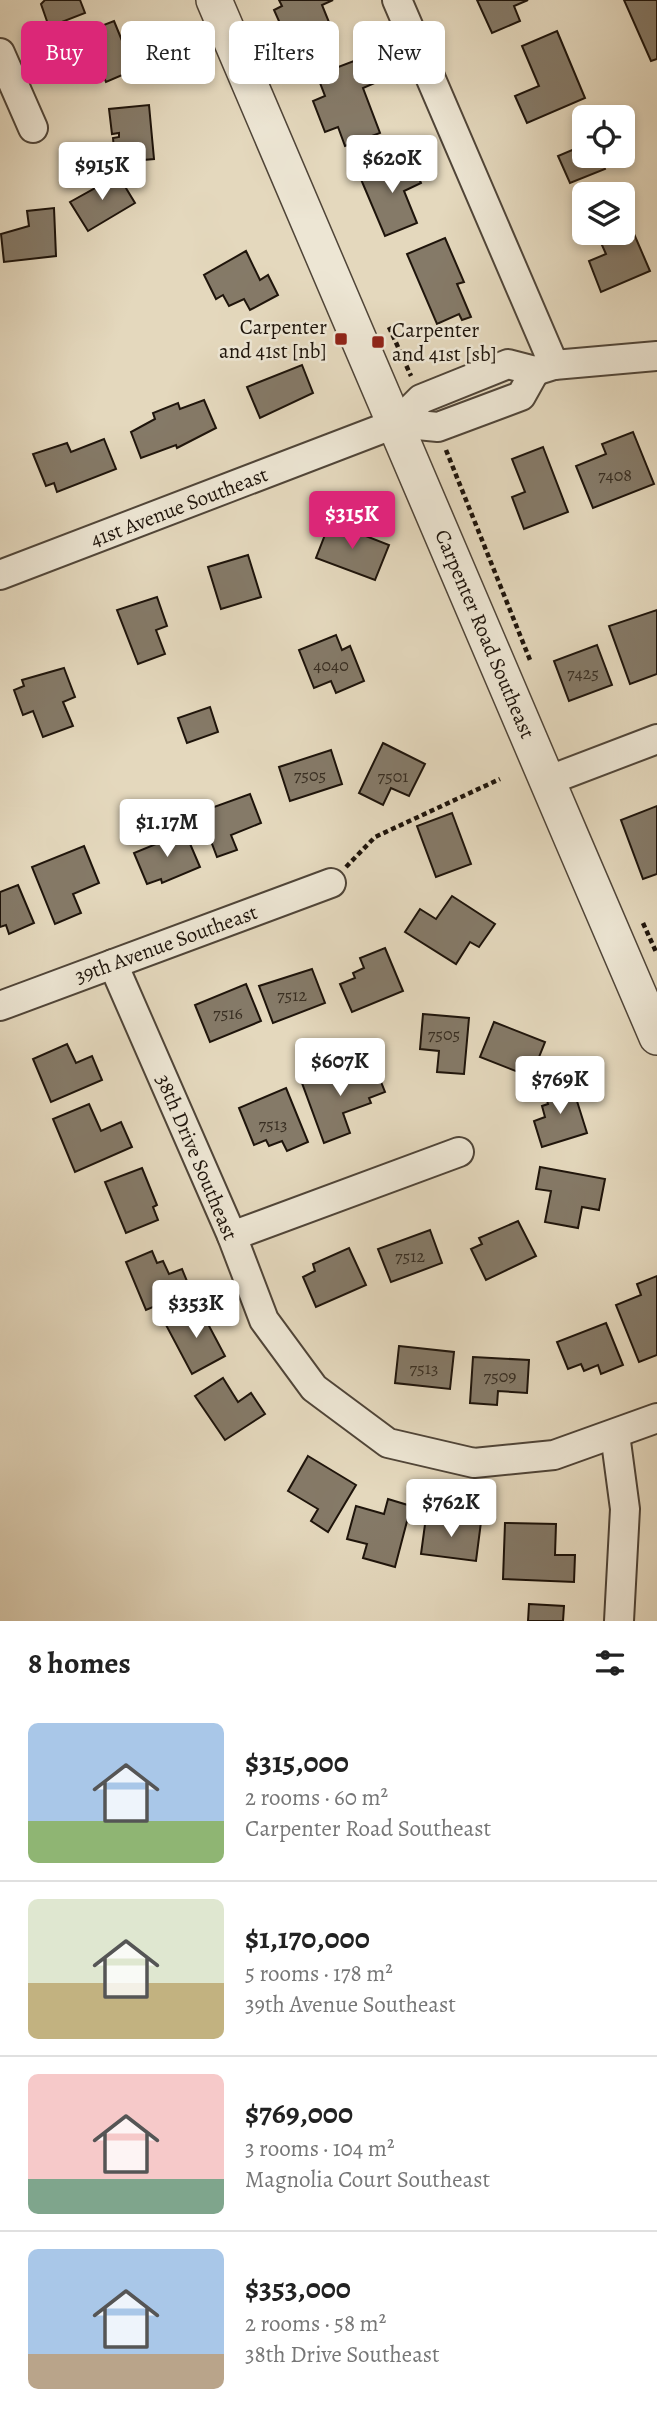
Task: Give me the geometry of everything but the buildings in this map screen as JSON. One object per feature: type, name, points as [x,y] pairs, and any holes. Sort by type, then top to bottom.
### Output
[{"type":"street","name":"Carpenter Road Southeast","points":[[214,0],[397,423],[657,1037]]},
{"type":"street","points":[[397,0],[544,368]]},
{"type":"street","points":[[0,53],[33,128]]},
{"type":"street","name":"41st Avenue Southeast","points":[[0,575],[397,423],[421,400],[508,364],[544,368],[657,356]]},
{"type":"street","points":[[547,781],[657,739]]},
{"type":"street","name":"39th Avenue Southeast","points":[[0,1006],[331,883]]},
{"type":"street","name":"38th Drive Southeast","points":[[113,964],[232,1236],[264,1320],[314,1388],[388,1443],[474,1463],[554,1455],[657,1418]]},
{"type":"street","points":[[232,1236],[459,1152]]},
{"type":"street","points":[[615,1434],[625,1509],[619,1621]]},
{"type":"path","points":[[331,883],[375,837],[500,779]]},
{"type":"place","name":"Carpenter and 41st [nb]","points":[[341,339]]},
{"type":"place","name":"Carpenter and 41st [sb]","points":[[378,342]]}]
